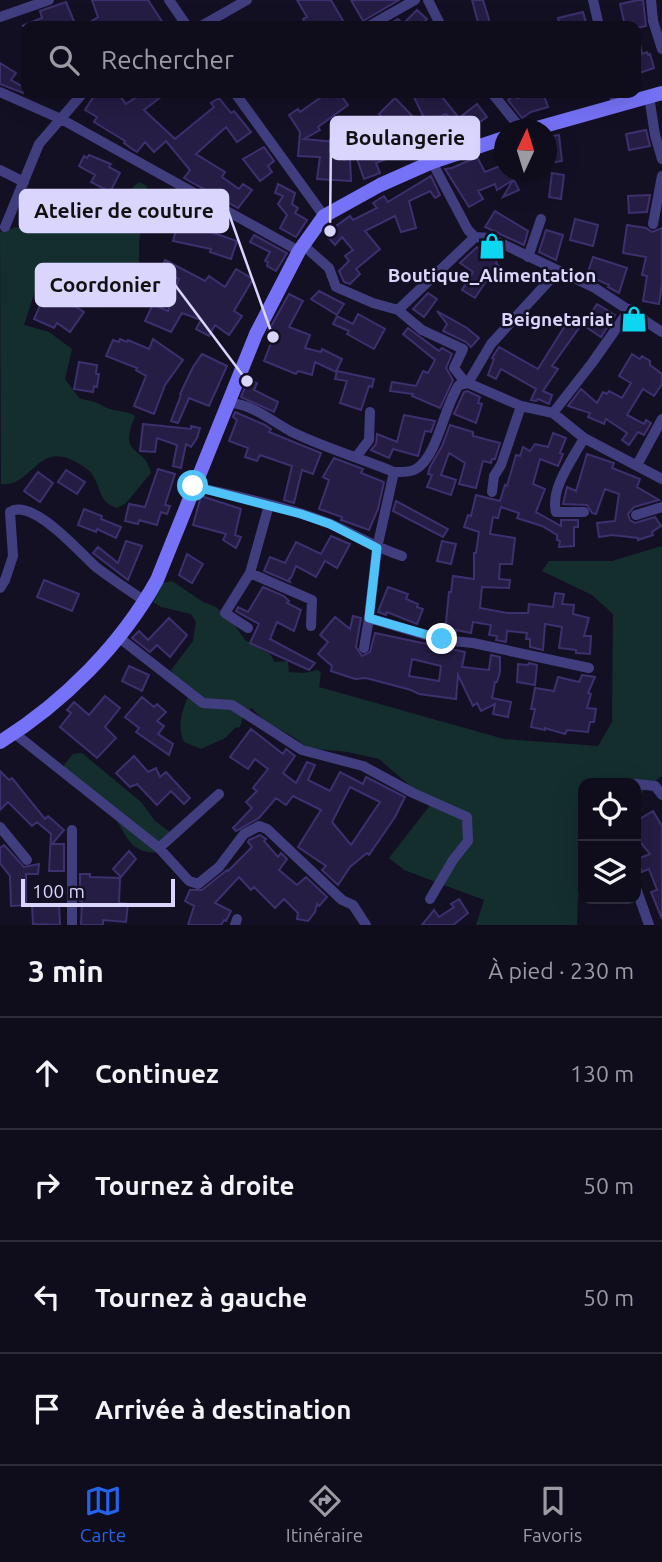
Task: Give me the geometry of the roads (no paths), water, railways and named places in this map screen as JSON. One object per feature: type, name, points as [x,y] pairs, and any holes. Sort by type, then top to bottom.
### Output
[{"type":"street","points":[[0,18],[49,0]]},
{"type":"street","points":[[169,0],[179,21]]},
{"type":"street","points":[[210,21],[247,0]]},
{"type":"street","points":[[378,21],[415,0]]},
{"type":"street","points":[[428,0],[438,21]]},
{"type":"street","points":[[593,0],[597,21]]},
{"type":"street","points":[[651,0],[653,21],[662,49]]},
{"type":"street","points":[[0,92],[61,119],[301,248],[329,268],[336,287],[373,303],[398,310],[422,330],[463,349],[454,368],[467,383],[521,406],[553,413],[584,438],[662,479]]},
{"type":"street","points":[[655,95],[654,135],[662,159]]},
{"type":"street","points":[[5,228],[39,144],[79,98]]},
{"type":"street","points":[[239,98],[324,216]]},
{"type":"street","points":[[496,98],[513,119]]},
{"type":"street","points":[[557,120],[615,99]]},
{"type":"street","points":[[0,742],[88,672],[145,601],[157,580],[256,334],[301,248],[324,216],[380,185],[432,162],[494,142]]},
{"type":"street","points":[[432,162],[474,237],[490,238],[596,288],[662,332]]},
{"type":"street","points":[[0,170],[23,182]]},
{"type":"street","points":[[653,224],[662,176]]},
{"type":"street","points":[[528,257],[541,219]]},
{"type":"street","points":[[398,310],[474,237]]},
{"type":"street","points":[[229,403],[236,403],[290,431],[394,472],[408,472],[418,468],[429,453],[456,389],[467,383],[491,344],[558,271]]},
{"type":"street","points":[[553,413],[629,309]]},
{"type":"street","points":[[492,492],[494,476],[501,464],[521,406]]},
{"type":"street","points":[[356,457],[369,440],[370,412]]},
{"type":"street","points":[[637,466],[662,419]]},
{"type":"street","points":[[584,438],[563,478],[555,506],[556,512],[584,512]]},
{"type":"street","points":[[364,648],[377,548],[394,472]]},
{"type":"street","points":[[193,486],[330,524],[377,548],[402,555]]},
{"type":"street","points":[[248,628],[225,613],[250,573],[269,505]]},
{"type":"street","points":[[636,515],[662,507]]},
{"type":"street","points":[[0,588],[13,556],[10,512],[22,508],[51,525],[95,566],[145,601]]},
{"type":"street","points":[[250,573],[312,600],[311,626]]},
{"type":"street","points":[[369,618],[442,639],[589,668]]},
{"type":"street","points":[[117,636],[203,703],[232,705],[302,750],[363,765],[414,793],[467,817],[468,841],[453,860],[430,899]]},
{"type":"street","points":[[14,733],[159,849],[189,881],[198,884],[219,867],[244,834],[259,826],[267,829],[342,900],[353,905],[366,925]]},
{"type":"street","points":[[641,784],[655,786],[662,794]]},
{"type":"street","points":[[159,849],[219,794]]},
{"type":"street","points":[[0,827],[26,860]]},
{"type":"street","points":[[72,830],[72,925]]},
{"type":"street","points":[[641,902],[649,925]]},
{"type":"place","name":"Boulangerie","points":[[330,231]]},
{"type":"place","name":"Boutique_Alimentation","points":[[492,246]]},
{"type":"place","name":"Beignetariat","points":[[634,319]]},
{"type":"place","name":"Atelier de couture","points":[[273,337]]},
{"type":"place","name":"Coordonier","points":[[247,381]]}]
